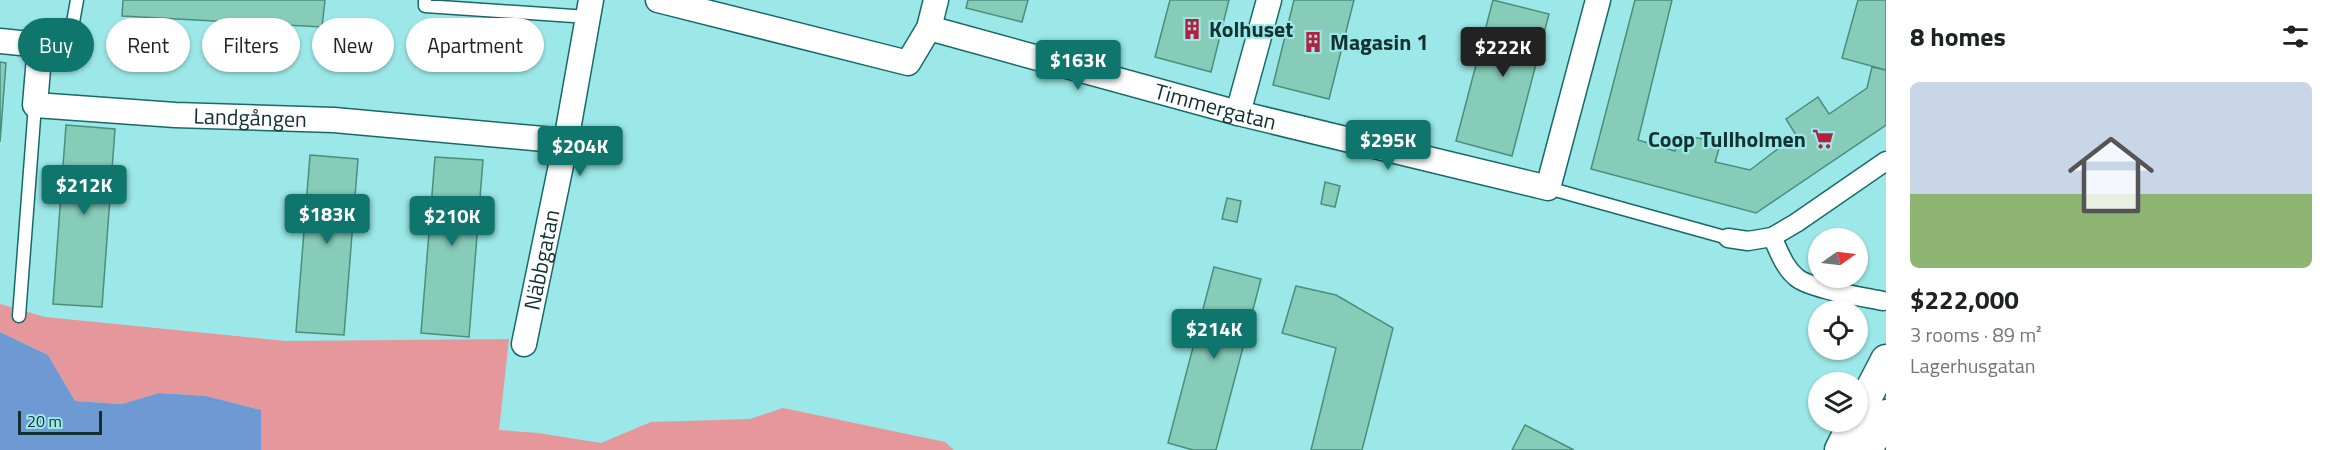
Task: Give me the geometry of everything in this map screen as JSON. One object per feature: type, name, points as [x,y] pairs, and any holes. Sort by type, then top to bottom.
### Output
[{"type":"street","points":[[658,0],[908,63],[929,28],[936,0]]},
{"type":"street","points":[[1238,113],[1269,0]]},
{"type":"street","points":[[1548,188],[1598,0]]},
{"type":"street","name":"Näbbgatan","points":[[524,344],[566,141],[589,8]]},
{"type":"street","name":"Timmergatan","points":[[929,28],[1238,113],[1548,188]]},
{"type":"street","points":[[0,41],[18,43]]},
{"type":"street","points":[[34,105],[37,72]]},
{"type":"street","name":"Landgången","points":[[34,105],[175,115],[334,120],[566,141]]},
{"type":"street","points":[[1728,238],[1748,241],[1772,237],[1886,161]]},
{"type":"street","points":[[1772,237],[1784,263],[1797,279],[1883,301]]},
{"type":"street","points":[[1868,395],[1886,360]]},
{"type":"street","points":[[1867,450],[1886,415]]},
{"type":"street","points":[[1840,450],[1849,432]]},
{"type":"lane","points":[[74,18],[77,0]]},
{"type":"lane","points":[[425,0],[425,6],[589,8]]},
{"type":"lane","points":[[19,316],[34,105]]},
{"type":"lane","points":[[1548,188],[1728,238]]},
{"type":"shaded area","points":[[0,304],[45,317],[286,341],[509,339],[499,430],[538,433],[601,443],[651,422],[750,419],[783,408],[945,442],[954,450],[261,450],[261,410],[206,396],[159,393],[122,404],[75,401],[48,355],[0,332]]},
{"type":"water","points":[[0,332],[48,355],[75,401],[122,404],[159,393],[206,396],[261,410],[261,450],[0,450]]},
{"type":"building","points":[[123,0],[325,0],[323,18],[312,18],[312,26],[300,26],[300,18],[202,18],[202,20],[122,16]]},
{"type":"building","points":[[968,0],[1028,0],[1022,22],[966,8]]},
{"type":"building","name":"Kolhuset","points":[[1170,0],[1229,0],[1211,72],[1155,57]]},
{"type":"building","name":"Magasin 1","points":[[1294,0],[1354,0],[1329,99],[1273,85]]},
{"type":"building","points":[[1493,0],[1549,14],[1512,156],[1456,141]]},
{"type":"building","points":[[1635,0],[1672,0],[1638,140],[1675,151],[1681,135],[1721,142],[1715,162],[1750,170],[1796,135],[1786,119],[1818,97],[1829,114],[1867,88],[1872,67],[1886,70],[1886,125],[1756,213],[1591,169]]},
{"type":"building","points":[[1858,0],[1886,0],[1886,70],[1842,58]]},
{"type":"building","points":[[0,62],[6,63],[0,142]]},
{"type":"building","points":[[66,125],[115,129],[102,307],[53,304]]},
{"type":"building","points":[[310,155],[358,159],[344,335],[296,332]]},
{"type":"building","points":[[435,157],[483,160],[469,337],[421,333]]},
{"type":"building","points":[[1325,182],[1340,186],[1335,207],[1321,204]]},
{"type":"building","points":[[1227,198],[1241,201],[1237,222],[1222,219]]},
{"type":"building","points":[[1214,267],[1261,279],[1216,450],[1193,450],[1168,443]]},
{"type":"building","points":[[1296,286],[1336,295],[1393,328],[1362,450],[1311,450],[1336,348],[1282,333]]},
{"type":"building","points":[[1525,425],[1574,450],[1512,450]]},
{"type":"place","name":"Kolhuset","points":[[1192,29]]},
{"type":"place","name":"Magasin 1","points":[[1313,42]]},
{"type":"place","name":"Coop Tullholmen","points":[[1823,139]]}]
